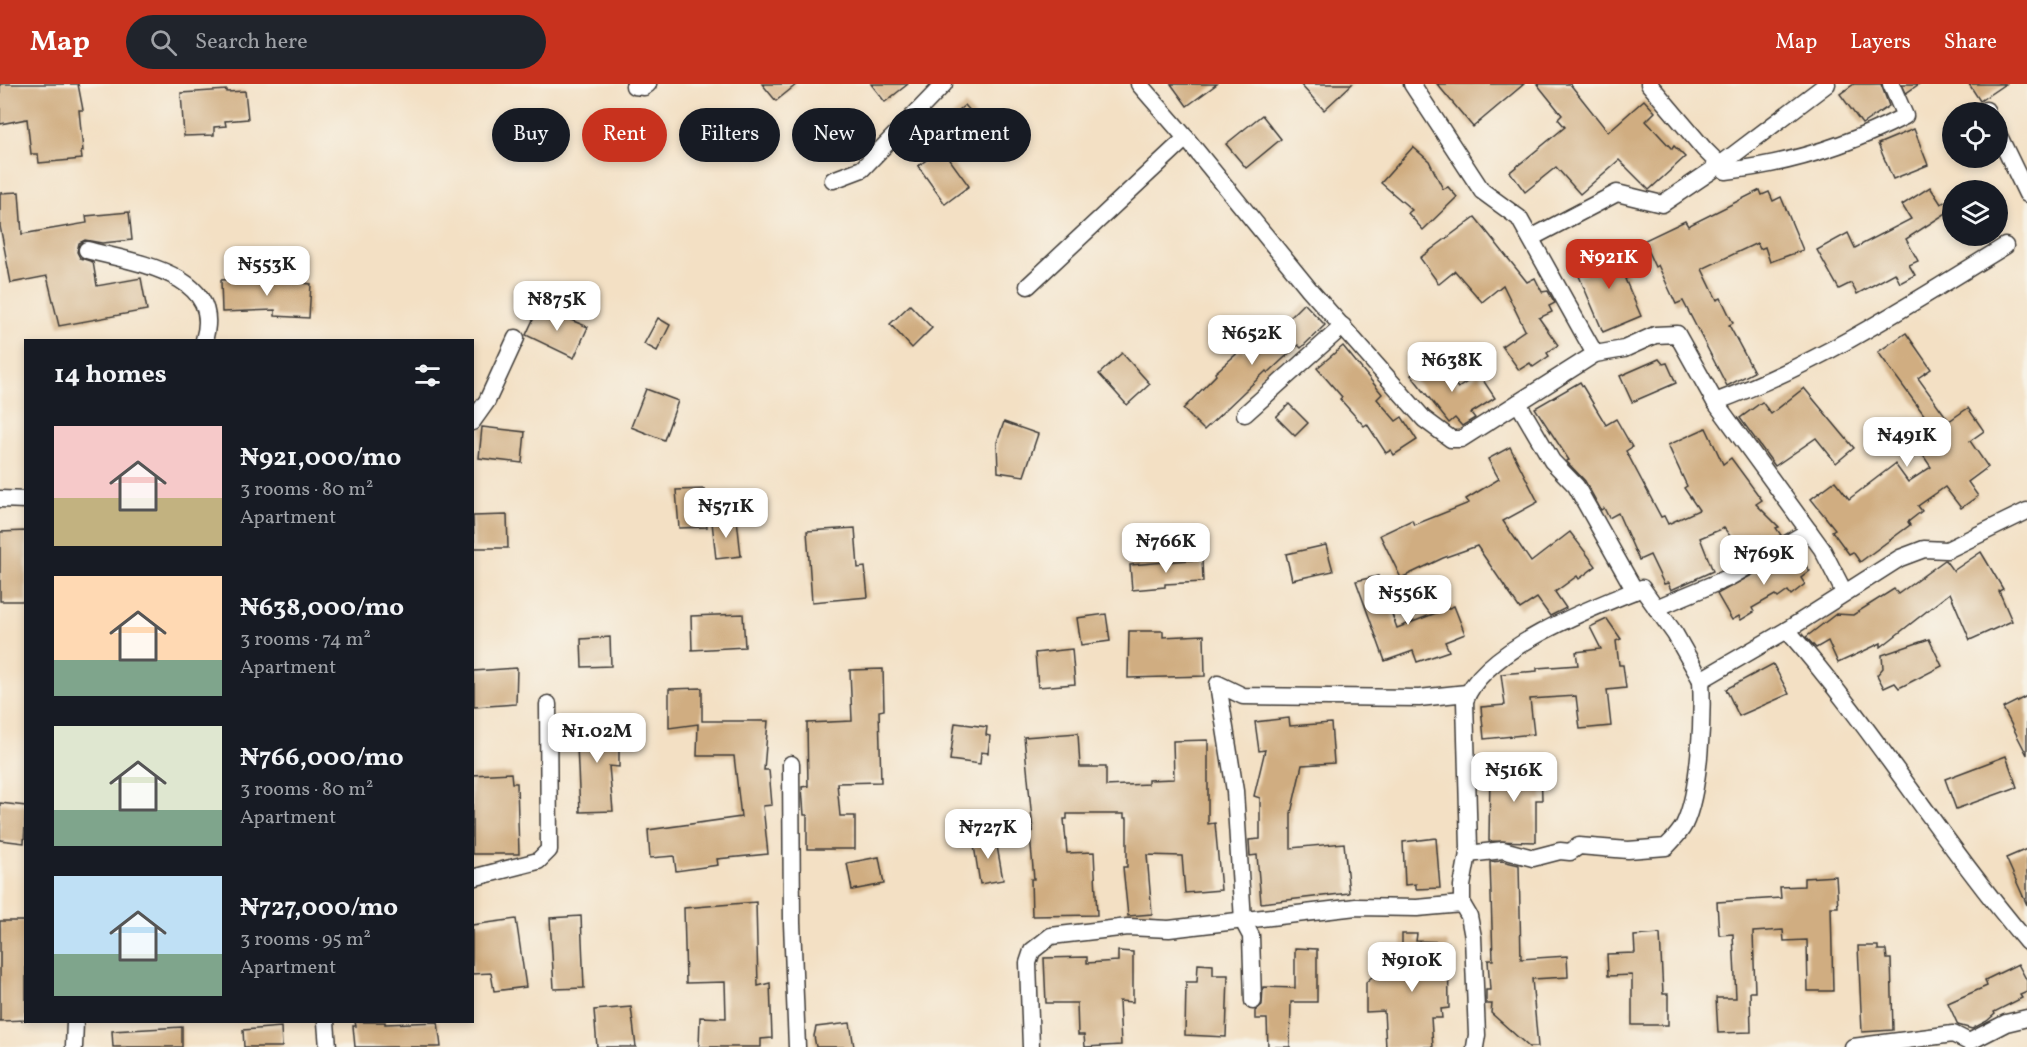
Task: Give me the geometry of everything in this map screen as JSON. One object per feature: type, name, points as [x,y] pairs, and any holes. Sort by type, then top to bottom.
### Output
[{"type":"street","points":[[833,180],[862,169],[944,84]]},
{"type":"street","points":[[1138,84],[1186,138],[1250,219],[1424,419],[1451,439],[1461,439],[1475,432],[1595,354],[1624,349],[1655,335],[1677,334],[1715,402],[1822,549],[1844,592]]},
{"type":"street","points":[[1412,84],[1482,191],[1519,218],[1595,354]]},
{"type":"street","points":[[1649,84],[1726,171],[1759,167],[1865,137],[1905,116],[1892,84]]},
{"type":"street","points":[[1531,238],[1617,193],[1662,204],[1720,165],[1827,84]]},
{"type":"street","points":[[1028,286],[1186,138]]},
{"type":"street","points":[[2008,155],[2027,194]]},
{"type":"street","points":[[1715,402],[1757,387],[1858,336],[2005,246]]},
{"type":"street","points":[[87,250],[177,276],[194,289],[202,302],[207,323],[204,339]]},
{"type":"street","points":[[1245,414],[1343,326]]},
{"type":"street","points":[[474,419],[487,401],[516,338]]},
{"type":"street","points":[[1518,403],[1552,461],[1576,486],[1635,591]]},
{"type":"street","points":[[0,499],[24,500]]},
{"type":"street","points":[[1701,680],[1787,630],[1900,558],[1924,549],[1947,550],[2027,511]]},
{"type":"street","points":[[1656,608],[1728,578],[1809,531]]},
{"type":"street","points":[[1468,854],[1503,850],[1533,858],[1560,850],[1570,852],[1579,846],[1629,850],[1666,847],[1684,824],[1692,795],[1703,712],[1701,680],[1642,588],[1582,612],[1501,657],[1479,676],[1464,701],[1468,854],[1462,886],[1462,904],[1469,916],[1473,937],[1477,1035],[1475,1047]]},
{"type":"street","points":[[1787,630],[1836,686],[1966,869],[2027,942]]},
{"type":"street","points":[[1253,1001],[1251,936],[1243,921],[1235,791],[1218,684],[1243,696],[1419,698],[1467,693]]},
{"type":"street","points":[[474,877],[538,861],[549,850],[548,704]]},
{"type":"street","points":[[791,764],[797,1047]]},
{"type":"street","points":[[1031,1047],[1028,963],[1032,951],[1051,936],[1128,927],[1169,929],[1356,907],[1417,908],[1462,904]]},
{"type":"street","points":[[1853,1047],[1953,1034],[1969,1042],[2006,1023],[2027,1018]]},
{"type":"street","points":[[74,1047],[75,1023]]},
{"type":"street","points":[[326,1023],[328,1047]]},
{"type":"building","points":[[0,84],[78,84],[83,110],[79,110],[82,159],[39,163],[38,154],[31,154],[27,119],[0,124]]},
{"type":"building","points":[[762,84],[797,84],[776,101]]},
{"type":"building","points":[[871,84],[908,84],[885,102]]},
{"type":"building","points":[[1171,84],[1217,84],[1187,106]]},
{"type":"building","points":[[1300,84],[1352,84],[1324,110]]},
{"type":"building","points":[[1437,84],[1524,84],[1473,127]]},
{"type":"building","points":[[1537,84],[1570,84],[1608,132],[1644,100],[1655,112],[1646,121],[1672,149],[1674,146],[1685,157],[1649,190],[1619,160],[1580,194],[1556,167],[1525,192],[1510,172],[1565,127],[1558,119],[1562,115]]},
{"type":"building","points":[[1854,84],[1881,84],[1889,106],[1862,124],[1840,94]]},
{"type":"building","points":[[1902,84],[1919,84],[1906,93]]},
{"type":"building","points":[[1969,84],[2005,84],[1980,101]]},
{"type":"building","points":[[227,90],[227,92],[245,91],[248,119],[225,121],[226,126],[214,127],[214,135],[184,136],[181,93]]},
{"type":"building","points":[[1262,115],[1281,139],[1246,168],[1226,144]]},
{"type":"building","points":[[1914,129],[1928,165],[1893,179],[1878,144]]},
{"type":"building","points":[[1413,147],[1429,161],[1443,189],[1448,187],[1457,197],[1423,230],[1408,213],[1412,210],[1381,183]]},
{"type":"building","points":[[924,162],[951,162],[969,186],[945,204],[918,166]]},
{"type":"building","points":[[1930,187],[1942,203],[1942,216],[1906,239],[1918,261],[1909,265],[1915,275],[1900,283],[1895,273],[1857,294],[1851,283],[1839,289],[1817,250],[1848,233],[1855,248],[1911,219],[1902,205]]},
{"type":"building","points":[[1760,190],[1762,195],[1769,192],[1773,201],[1781,197],[1803,250],[1770,262],[1765,247],[1760,249],[1757,243],[1702,269],[1717,300],[1721,298],[1733,323],[1729,325],[1754,372],[1727,386],[1683,301],[1676,304],[1658,265],[1655,267],[1643,241],[1685,221],[1688,226]]},
{"type":"building","points":[[19,192],[22,234],[87,223],[86,216],[129,212],[132,240],[102,243],[85,240],[79,243],[77,252],[80,258],[93,262],[97,286],[141,278],[147,310],[59,326],[47,276],[11,283],[0,226],[0,193]]},
{"type":"building","points":[[1475,217],[1527,282],[1535,278],[1542,292],[1548,291],[1555,303],[1549,306],[1552,312],[1539,318],[1558,345],[1547,353],[1549,356],[1533,367],[1530,363],[1519,370],[1502,346],[1525,330],[1503,285],[1482,302],[1455,271],[1439,284],[1420,258]]},
{"type":"building","points":[[1615,247],[1629,277],[1625,279],[1641,316],[1603,332],[1579,276],[1586,273],[1581,263]]},
{"type":"building","points":[[254,278],[311,284],[309,318],[275,316],[275,310],[222,312],[221,280]]},
{"type":"building","points":[[1304,303],[1325,325],[1301,348],[1298,345],[1268,373],[1266,371],[1204,430],[1183,409],[1216,375],[1215,373],[1242,349],[1245,353],[1268,332],[1271,336]]},
{"type":"building","points":[[910,305],[932,328],[912,348],[890,324]]},
{"type":"building","points":[[539,307],[588,327],[574,358],[526,335]]},
{"type":"building","points":[[658,318],[670,325],[657,351],[644,344]]},
{"type":"building","points":[[1906,333],[1931,369],[1918,378],[1949,421],[1968,408],[1984,431],[1970,441],[1988,467],[1968,482],[1978,496],[1961,508],[1945,487],[1918,506],[1922,511],[1908,522],[1910,525],[1860,562],[1853,552],[1849,554],[1832,531],[1835,529],[1811,499],[1835,481],[1849,499],[1895,464],[1908,482],[1931,467],[1916,445],[1936,431],[1878,352]]},
{"type":"building","points":[[1343,346],[1382,394],[1377,399],[1396,421],[1402,417],[1417,440],[1394,455],[1391,450],[1386,453],[1367,424],[1364,426],[1317,368]]},
{"type":"building","points":[[1122,353],[1150,384],[1127,405],[1099,374]]},
{"type":"building","points":[[1433,357],[1458,388],[1479,374],[1495,398],[1471,413],[1475,418],[1462,426],[1455,418],[1449,423],[1411,375]]},
{"type":"building","points":[[1659,359],[1663,364],[1667,363],[1676,383],[1632,402],[1620,376]]},
{"type":"building","points":[[1580,382],[1606,425],[1616,419],[1632,447],[1626,451],[1661,517],[1664,516],[1668,524],[1699,510],[1684,488],[1687,486],[1668,445],[1706,428],[1723,464],[1731,458],[1762,500],[1756,504],[1779,527],[1776,528],[1781,535],[1745,556],[1724,528],[1700,538],[1713,571],[1671,590],[1668,583],[1664,584],[1650,555],[1639,560],[1618,513],[1609,518],[1604,508],[1601,510],[1585,481],[1566,461],[1569,460],[1535,408]]},
{"type":"building","points":[[1804,388],[1854,448],[1836,463],[1816,438],[1775,466],[1740,418],[1762,402],[1771,414]]},
{"type":"building","points":[[646,389],[678,401],[664,440],[631,427]]},
{"type":"building","points":[[1289,404],[1308,423],[1295,436],[1276,417]]},
{"type":"building","points":[[1004,422],[1038,434],[1024,476],[998,472],[997,442]]},
{"type":"building","points":[[482,427],[525,432],[522,463],[479,458]]},
{"type":"building","points":[[1510,447],[1538,502],[1503,521],[1531,562],[1570,532],[1596,566],[1579,579],[1577,576],[1555,592],[1566,608],[1550,616],[1537,598],[1520,609],[1477,546],[1443,558],[1401,578],[1380,535],[1412,520],[1414,525],[1469,503],[1466,499],[1499,479],[1488,459]]},
{"type":"building","points":[[705,489],[707,527],[679,528],[676,490]]},
{"type":"building","points":[[507,515],[508,548],[474,548],[474,516]]},
{"type":"building","points":[[737,519],[741,556],[716,559],[712,522]]},
{"type":"building","points":[[855,528],[858,568],[865,567],[868,597],[812,602],[807,531]]},
{"type":"building","points":[[24,531],[24,601],[0,601],[0,532]]},
{"type":"building","points":[[1326,545],[1333,571],[1292,580],[1286,554]]},
{"type":"building","points":[[1794,552],[1810,571],[1801,578],[1805,584],[1791,595],[1788,591],[1778,598],[1775,595],[1752,608],[1754,612],[1741,620],[1739,616],[1732,620],[1717,594]]},
{"type":"building","points":[[1981,552],[2003,589],[1999,591],[2012,621],[1970,640],[1950,593],[1881,647],[1881,643],[1838,663],[1828,641],[1816,648],[1806,637],[1836,614],[1853,615],[1894,589],[1898,594],[1945,560],[1953,571]]},
{"type":"building","points":[[1202,559],[1203,582],[1165,584],[1165,587],[1132,590],[1130,565]]},
{"type":"building","points":[[1378,576],[1397,628],[1454,606],[1465,634],[1445,642],[1449,651],[1417,662],[1413,651],[1385,661],[1356,581]]},
{"type":"building","points":[[743,614],[745,647],[692,650],[691,616]]},
{"type":"building","points":[[1106,614],[1110,641],[1081,645],[1077,618]]},
{"type":"building","points":[[1607,619],[1621,639],[1616,641],[1619,665],[1623,665],[1626,688],[1607,690],[1611,726],[1580,729],[1576,696],[1530,699],[1534,734],[1484,739],[1481,707],[1505,705],[1501,674],[1578,665],[1576,652],[1601,649],[1590,627]]},
{"type":"building","points":[[1129,631],[1163,631],[1163,637],[1204,635],[1205,676],[1128,678]]},
{"type":"building","points":[[610,637],[611,666],[582,667],[581,639]]},
{"type":"building","points":[[1929,639],[1942,666],[1899,688],[1895,683],[1884,688],[1877,675],[1883,668],[1882,655]]},
{"type":"building","points":[[1072,649],[1075,684],[1038,687],[1035,653]]},
{"type":"building","points":[[1773,664],[1789,694],[1739,716],[1726,689]]},
{"type":"building","points":[[517,668],[516,704],[474,707],[474,671]]},
{"type":"building","points":[[883,669],[884,710],[879,711],[881,782],[837,783],[840,816],[855,816],[855,849],[807,849],[807,815],[804,815],[802,787],[808,786],[807,723],[852,721],[850,670]]},
{"type":"building","points":[[702,688],[702,721],[768,721],[764,770],[769,770],[772,805],[763,806],[768,854],[717,859],[718,865],[676,871],[674,856],[650,858],[648,830],[741,817],[734,756],[697,756],[698,724],[669,728],[669,689]]},
{"type":"building","points":[[2027,696],[2027,755],[2003,708]]},
{"type":"building","points":[[1289,718],[1290,726],[1331,723],[1334,763],[1302,765],[1291,813],[1291,848],[1344,843],[1349,893],[1261,903],[1257,855],[1250,856],[1249,840],[1260,839],[1260,798],[1254,796],[1265,750],[1259,751],[1255,722]]},
{"type":"building","points":[[576,723],[619,723],[619,767],[609,766],[613,811],[580,812]]},
{"type":"building","points":[[955,723],[987,727],[986,735],[990,736],[988,753],[981,752],[980,764],[950,760]]},
{"type":"building","points":[[1078,733],[1080,767],[1106,767],[1106,786],[1148,784],[1148,780],[1174,779],[1173,741],[1208,740],[1208,824],[1215,823],[1221,890],[1185,893],[1182,856],[1147,855],[1152,914],[1128,916],[1123,867],[1127,867],[1127,818],[1124,818],[1124,814],[1067,814],[1067,819],[1064,819],[1067,853],[1094,852],[1097,915],[1032,916],[1031,879],[1034,879],[1030,835],[1033,830],[1024,737]]},
{"type":"building","points":[[2006,756],[2017,787],[1956,809],[1945,779]]},
{"type":"building","points":[[1496,766],[1541,766],[1542,800],[1536,800],[1536,842],[1489,841],[1490,773],[1496,773]]},
{"type":"building","points":[[511,773],[512,783],[517,783],[519,854],[474,854],[474,775]]},
{"type":"building","points":[[0,803],[24,806],[24,843],[0,840]]},
{"type":"building","points":[[995,835],[1003,880],[980,884],[973,839]]},
{"type":"building","points":[[1436,838],[1440,888],[1416,889],[1416,884],[1405,885],[1403,842]]},
{"type":"building","points":[[2027,849],[2027,905],[2006,858]]},
{"type":"building","points":[[879,857],[884,884],[852,890],[847,863]]},
{"type":"building","points":[[1502,861],[1519,865],[1521,959],[1567,956],[1568,977],[1532,979],[1538,1047],[1529,1047],[1491,1013],[1492,1004],[1486,1004],[1486,990],[1490,990],[1488,960],[1493,960],[1490,862]]},
{"type":"building","points":[[1836,876],[1838,907],[1831,907],[1833,991],[1808,991],[1807,940],[1784,941],[1783,930],[1753,932],[1755,992],[1750,992],[1751,1032],[1718,1033],[1716,998],[1736,998],[1733,934],[1719,935],[1717,902],[1781,898],[1780,887],[1804,886],[1804,878]]},
{"type":"building","points":[[756,902],[758,986],[770,983],[772,1038],[761,1039],[761,1047],[699,1047],[700,1017],[726,1018],[725,982],[686,983],[684,908]]},
{"type":"building","points":[[581,916],[584,988],[554,989],[550,918]]},
{"type":"building","points":[[516,919],[526,987],[494,991],[491,973],[474,974],[474,925]]},
{"type":"building","points":[[0,921],[24,921],[24,1020],[0,1021]]},
{"type":"building","points":[[1402,934],[1417,934],[1416,941],[1448,942],[1449,1008],[1441,1009],[1442,1018],[1431,1018],[1433,1047],[1386,1047],[1384,1011],[1366,1012],[1366,982],[1378,972],[1402,971]]},
{"type":"building","points":[[1660,934],[1663,994],[1668,994],[1668,1025],[1632,1025],[1632,975],[1608,976],[1607,954],[1635,953],[1634,936]]},
{"type":"building","points":[[1858,946],[1878,946],[1878,950],[1886,950],[1887,959],[1891,959],[1893,1030],[1862,1032]]},
{"type":"building","points":[[1295,948],[1317,949],[1317,1002],[1291,1002],[1290,1047],[1268,1047],[1267,1019],[1255,1019],[1255,1011],[1262,1005],[1263,987],[1295,988]]},
{"type":"building","points":[[1118,951],[1133,952],[1133,1002],[1119,1001],[1121,1045],[1085,1047],[1084,1035],[1078,1035],[1077,1003],[1046,1003],[1044,958],[1087,957],[1087,963],[1118,961]]},
{"type":"building","points":[[1198,964],[1213,965],[1213,975],[1228,975],[1226,1037],[1185,1035],[1186,982],[1197,982]]},
{"type":"building","points":[[2018,964],[2027,981],[2027,992],[2020,995],[2022,998],[1994,1012],[1995,1014],[1987,1021],[1972,1029],[1958,1025],[1948,1003],[1987,986],[1985,980]]},
{"type":"building","points":[[631,1007],[636,1047],[597,1047],[594,1010]]},
{"type":"building","points":[[355,1023],[438,1023],[441,1047],[355,1047],[353,1026],[356,1026]]},
{"type":"building","points":[[850,1023],[854,1047],[816,1047],[814,1036],[816,1027]]},
{"type":"building","points":[[182,1027],[182,1047],[113,1047],[112,1031]]},
{"type":"building","points":[[281,1027],[282,1047],[244,1047],[243,1030]]}]
